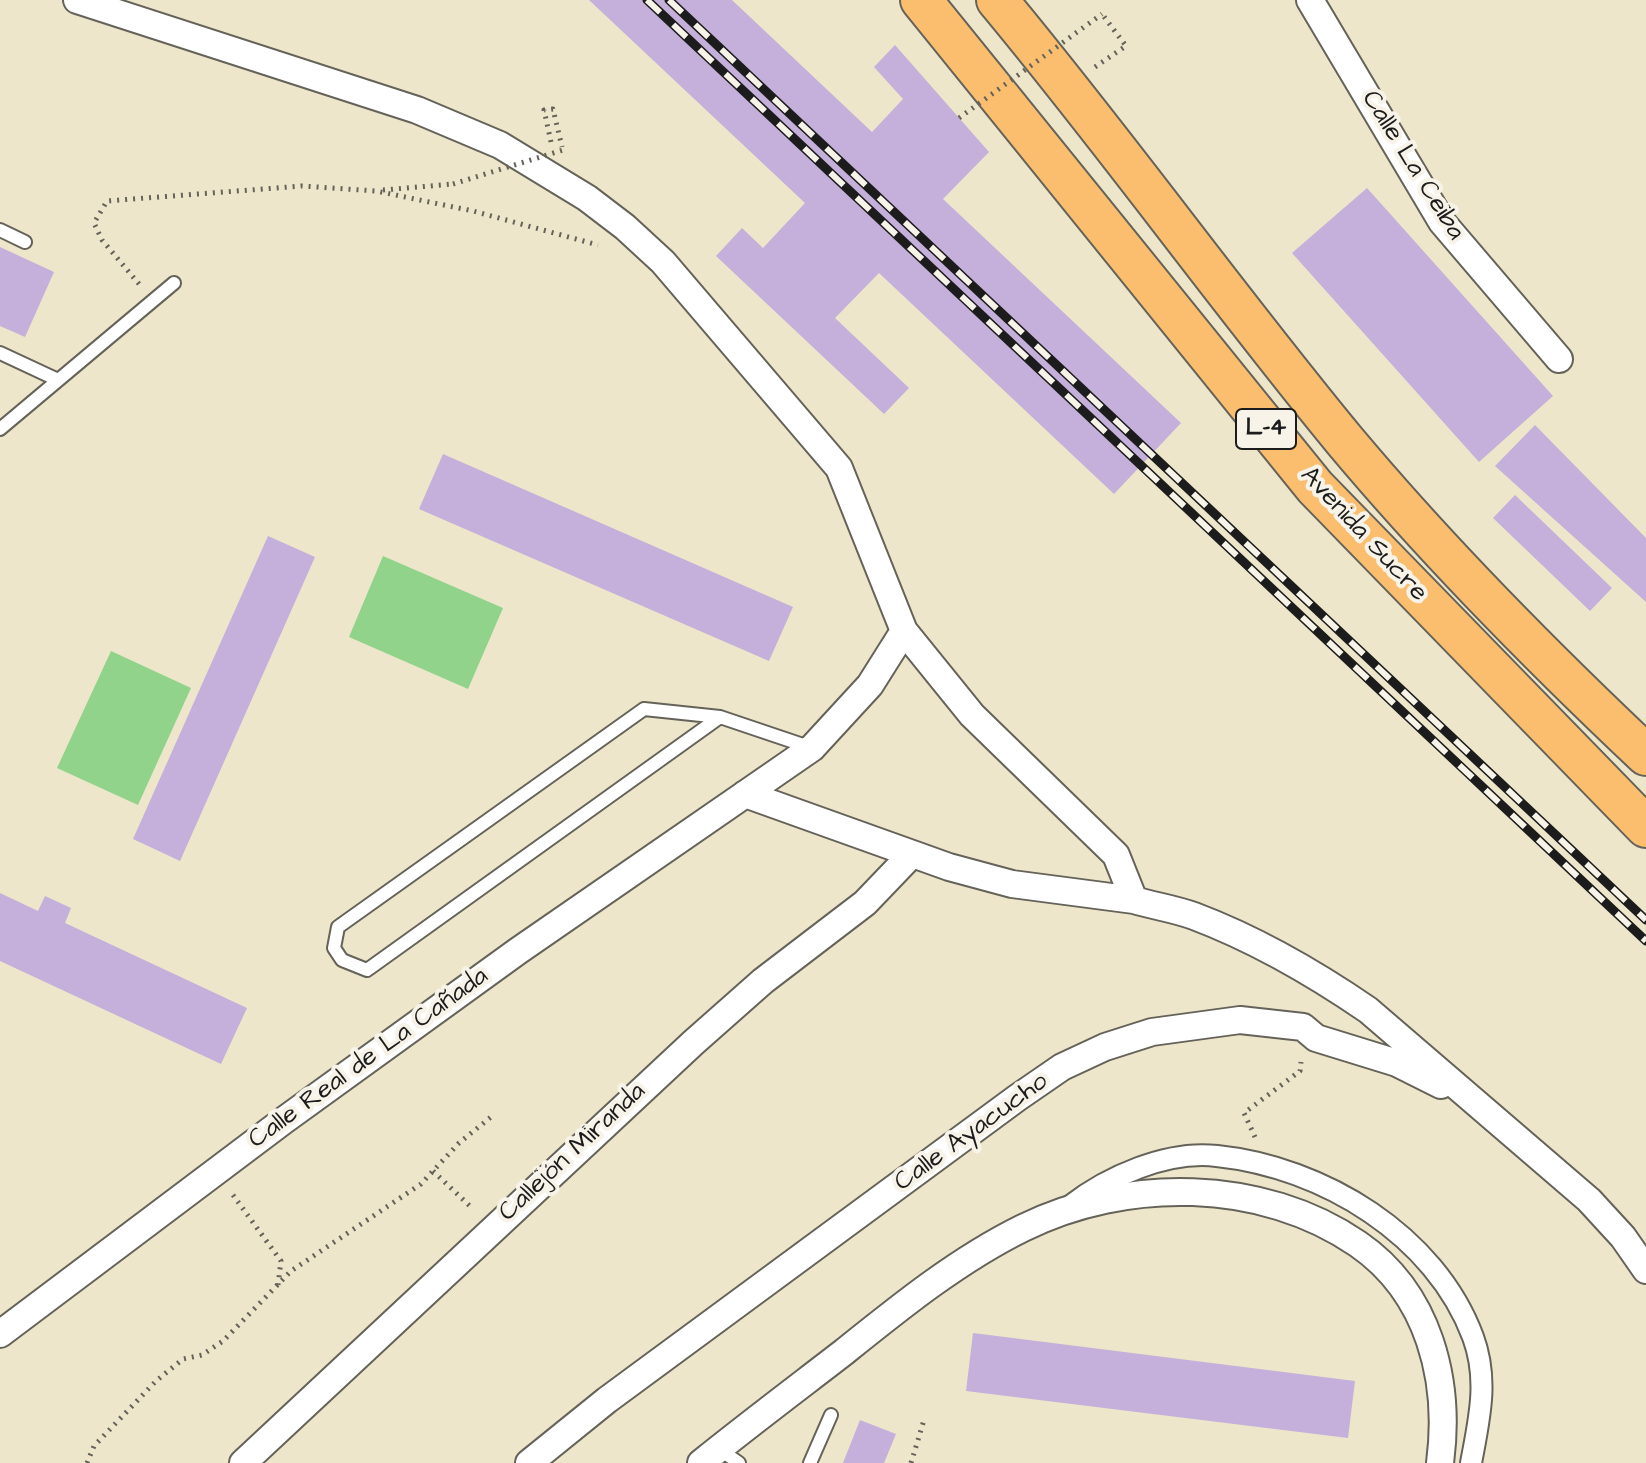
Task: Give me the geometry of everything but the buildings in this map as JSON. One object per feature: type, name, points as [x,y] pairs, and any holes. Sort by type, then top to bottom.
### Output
[{"type":"main road","name":"Avenida Sucre","points":[[921,0],[1315,487],[1646,827]]},
{"type":"main road","name":"Avenida Sucre","points":[[997,0],[1068,85],[1346,441],[1490,600],[1646,755]]},
{"type":"street","points":[[77,0],[417,110],[500,145],[587,198],[625,227],[663,262],[839,468],[904,631],[972,715],[1116,855],[1134,900]]},
{"type":"street","name":"Calle La Ceiba","points":[[1310,0],[1442,222],[1559,359]]},
{"type":"street","name":"Calle Real de La Cañada","points":[[0,1334],[216,1171],[506,960],[812,748],[870,685],[904,631]]},
{"type":"street","points":[[745,794],[912,854],[1012,884],[1134,900],[1190,914],[1330,983],[1368,1010],[1589,1200],[1623,1237],[1646,1270]]},
{"type":"street","name":"Callejón Miranda","points":[[243,1463],[705,1032],[763,981],[865,903],[912,854]]},
{"type":"street","name":"Calle Ayacucho","points":[[529,1463],[607,1400],[1017,1098],[1062,1067],[1105,1047],[1152,1032],[1240,1020],[1282,1023],[1303,1027],[1316,1038],[1353,1052],[1397,1063],[1476,1103]]},
{"type":"street","points":[[720,1458],[911,1298],[988,1247],[1065,1210],[1096,1186],[1129,1171],[1168,1161],[1215,1155],[1301,1177],[1375,1216],[1401,1234],[1431,1266],[1454,1297],[1473,1338],[1483,1404],[1471,1463]]},
{"type":"street","points":[[1065,1210],[1157,1193],[1201,1192],[1248,1197],[1285,1208],[1320,1221],[1350,1238],[1381,1260],[1404,1286],[1425,1328],[1442,1385],[1444,1416],[1440,1463]]},
{"type":"lane","points":[[0,230],[25,242]]},
{"type":"lane","points":[[0,429],[174,283]]},
{"type":"lane","points":[[0,353],[58,380]]},
{"type":"lane","points":[[720,717],[367,970],[342,960],[334,948],[338,927],[644,709],[720,717],[812,748]]},
{"type":"lane","points":[[810,1463],[831,1415]]},
{"type":"path","points":[[959,118],[1102,14],[1126,46]]},
{"type":"path","points":[[376,191],[453,184],[563,150],[553,109],[544,110],[552,141]]},
{"type":"path","points":[[153,300],[98,232],[94,223],[107,201],[302,186],[376,191],[473,211],[608,248]]},
{"type":"path","points":[[1257,1142],[1244,1113],[1300,1071]]},
{"type":"path","points":[[87,1463],[94,1446],[156,1381],[183,1359],[202,1355],[223,1341],[291,1271],[421,1184],[459,1143],[491,1117]]},
{"type":"path","points":[[216,1171],[281,1261],[278,1285]]},
{"type":"path","points":[[433,1171],[492,1228]]},
{"type":"path","points":[[911,1463],[924,1420]]},
{"type":"green space","points":[[383,556],[503,608],[468,689],[349,637]]},
{"type":"green space","points":[[111,651],[191,688],[138,805],[57,768]]},
{"type":"railway","points":[[647,0],[1646,941]]},
{"type":"railway","points":[[669,0],[1646,920]]}]
